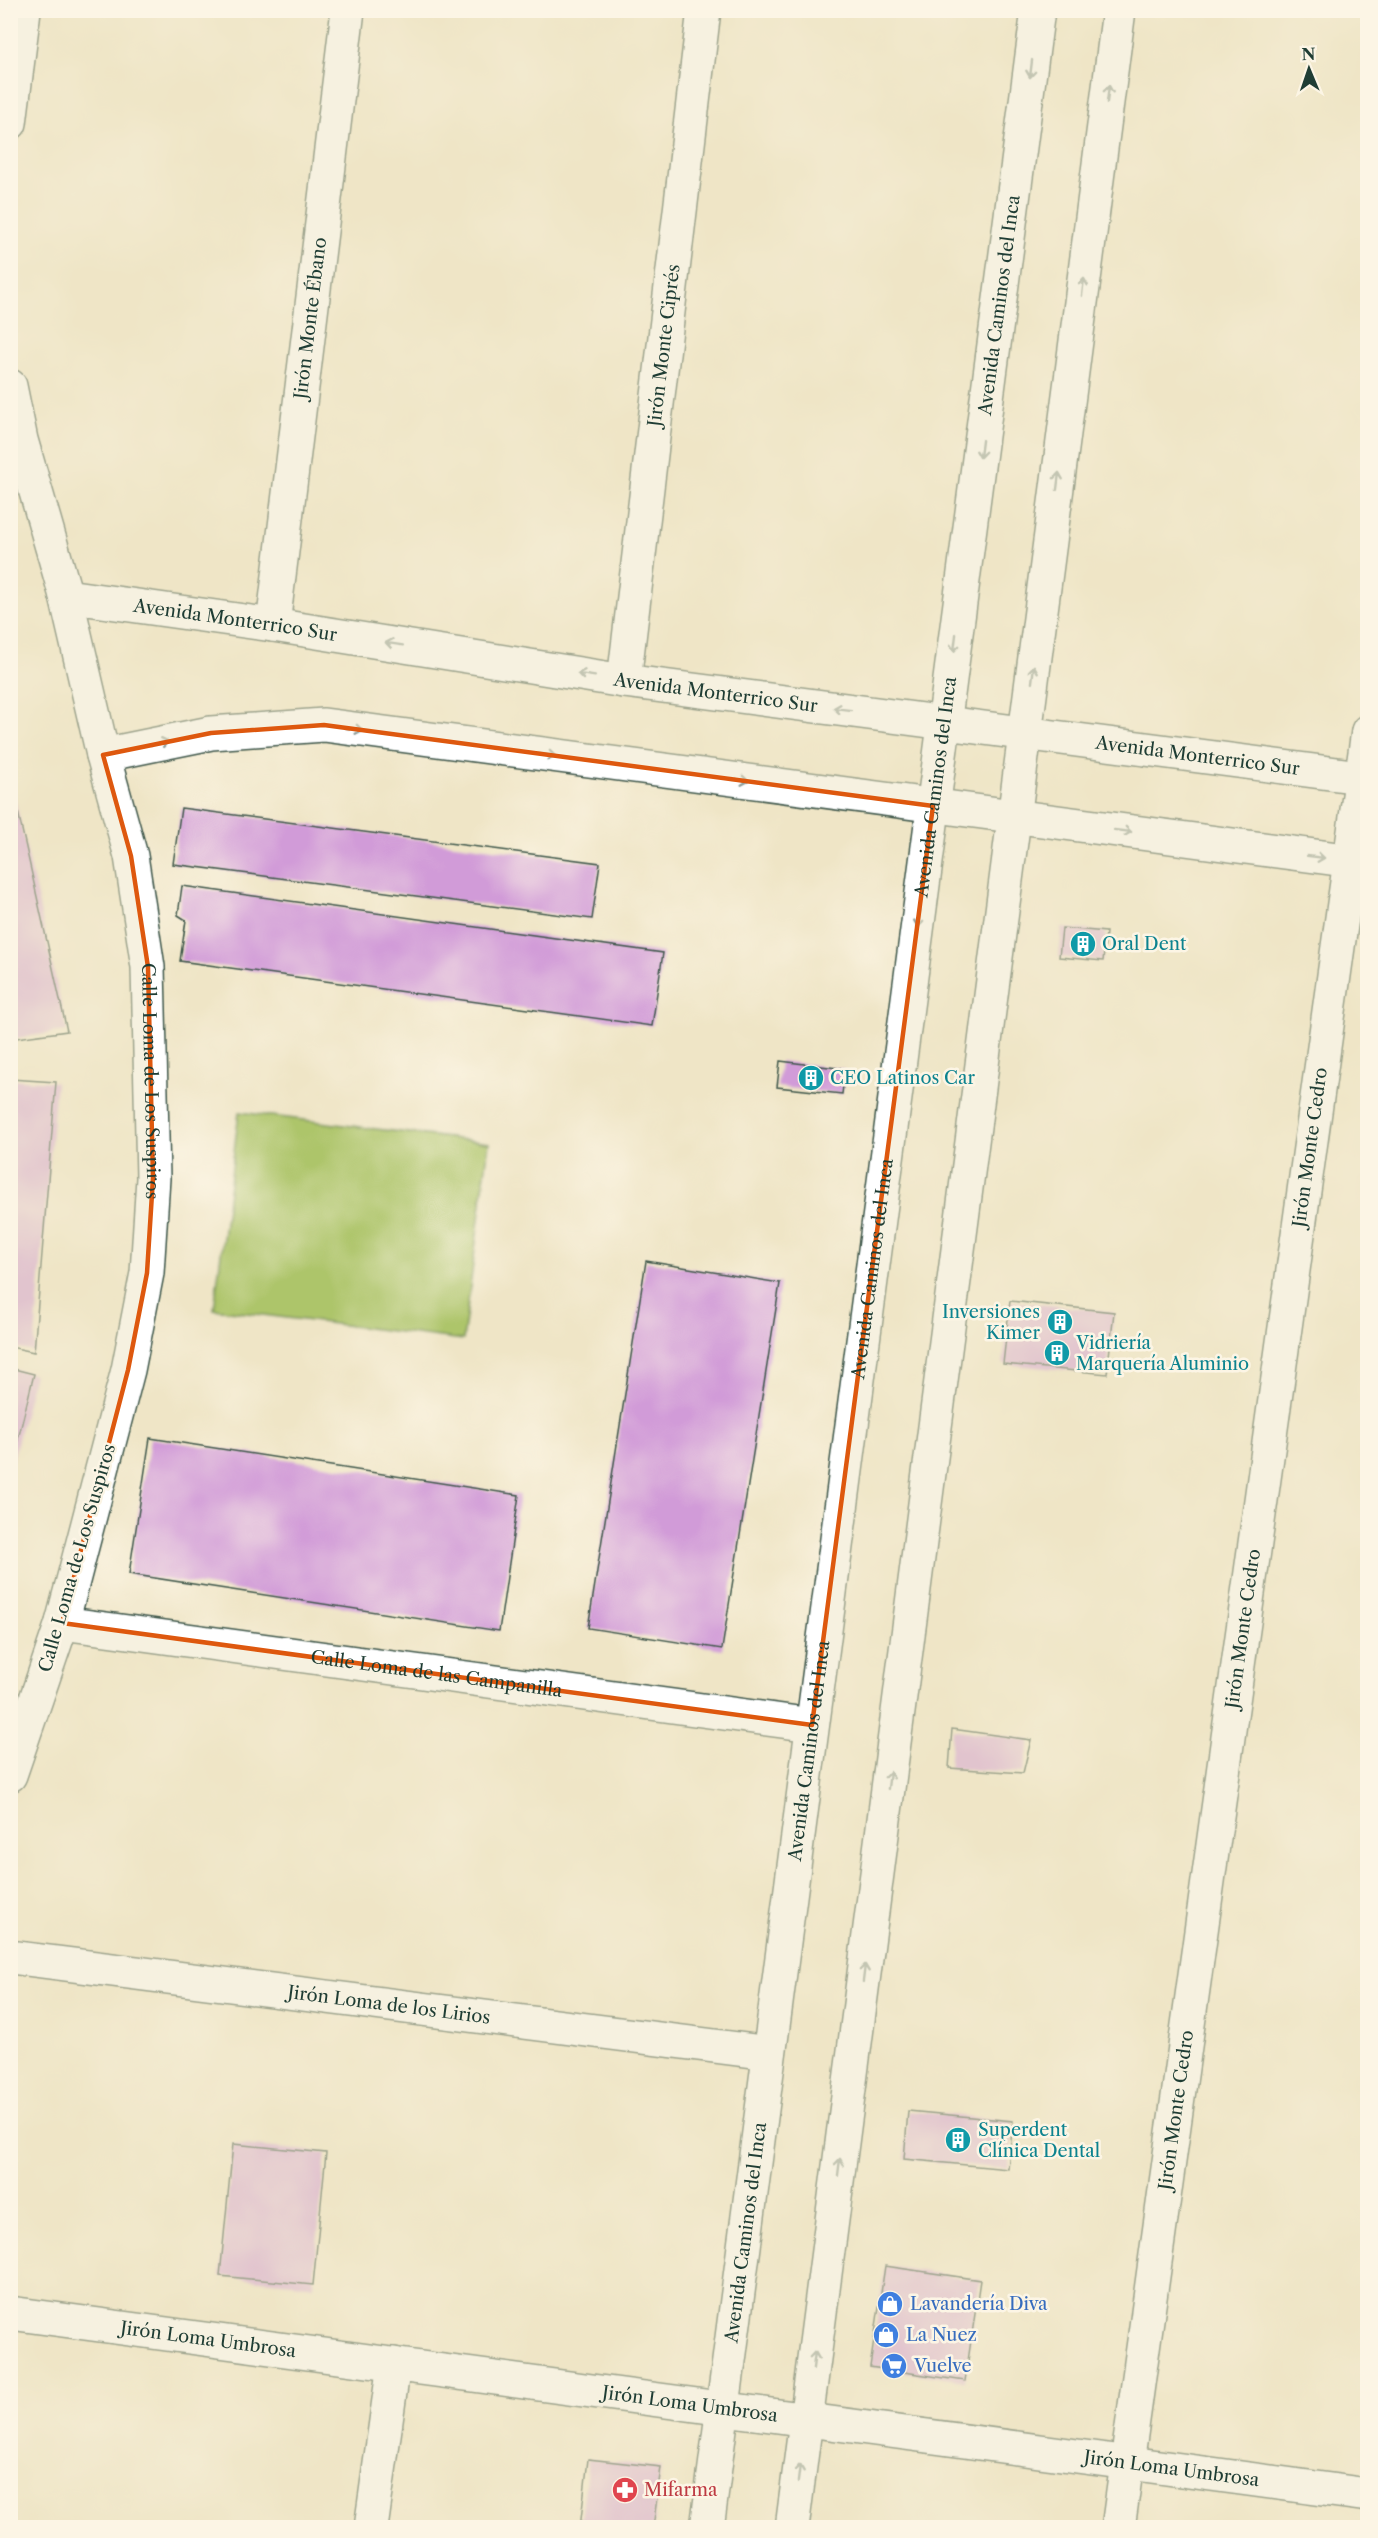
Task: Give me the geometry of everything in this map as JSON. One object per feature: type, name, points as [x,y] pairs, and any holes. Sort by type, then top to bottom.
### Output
[{"type":"street","points":[[10,123],[24,10]]},
{"type":"street","name":"Jirón Monte Ébano","points":[[273,625],[348,10]]},
{"type":"street","name":"Jirón Monte Ciprés","points":[[624,681],[704,10]]},
{"type":"street","name":"Avenida Caminos del Inca","points":[[707,2528],[1038,10]]},
{"type":"street","points":[[792,2528],[1119,10]]},
{"type":"street","name":"Calle Loma de Los Suspiros","points":[[10,386],[21,440],[66,596],[103,755],[131,856],[148,967],[153,1178],[147,1273],[128,1370],[62,1623],[10,1775]]},
{"type":"street","name":"Avenida Monterrico Sur","points":[[66,596],[273,625],[624,681],[1365,778]]},
{"type":"street","points":[[103,755],[211,733],[324,725],[1359,862]]},
{"type":"street","name":"Jirón Monte Cedro","points":[[1118,2528],[1359,862],[1368,731]]},
{"type":"street","name":"Calle Loma de las Campanilla","points":[[62,1623],[812,1725]]},
{"type":"street","name":"Jirón Loma de los Lirios","points":[[10,1956],[769,2053]]},
{"type":"street","name":"Jirón Loma Umbrosa","points":[[10,2313],[1368,2495]]},
{"type":"street","points":[[371,2528],[394,2364]]},
{"type":"highlighted area","points":[[324,725],[933,806],[812,1725],[62,1623],[128,1370],[147,1273],[153,1178],[148,967],[131,856],[103,755],[211,733]]},
{"type":"green space","points":[[239,1112],[489,1143],[463,1340],[214,1309]]},
{"type":"building","points":[[10,776],[67,1031],[10,1039]]},
{"type":"building","points":[[181,808],[600,863],[592,919],[173,864]]},
{"type":"building","points":[[182,886],[663,953],[652,1026],[180,961],[186,920],[178,915]]},
{"type":"building","name":"Oral Dent","points":[[1062,928],[1106,932],[1103,961],[1059,957]]},
{"type":"building","name":"CEO Latinos Car","points":[[780,1061],[845,1069],[842,1094],[777,1087]]},
{"type":"building","points":[[10,1079],[56,1082],[34,1352],[10,1347]]},
{"type":"building","points":[[646,1261],[780,1283],[722,1649],[588,1628]]},
{"type":"building","points":[[1010,1301],[1114,1312],[1107,1374],[1003,1364]]},
{"type":"building","points":[[10,1368],[34,1374],[11,1468],[10,1468]]},
{"type":"building","points":[[150,1438],[519,1495],[499,1631],[129,1574]]},
{"type":"building","points":[[952,1729],[1031,1740],[1023,1773],[949,1768]]},
{"type":"building","name":"Superdent Clínica Dental","points":[[908,2111],[1013,2121],[1008,2169],[904,2159]]},
{"type":"building","points":[[233,2144],[326,2153],[313,2285],[220,2276]]},
{"type":"building","points":[[885,2266],[980,2280],[965,2381],[870,2367]]},
{"type":"building","points":[[588,2459],[661,2467],[653,2528],[580,2528]]},
{"type":"place","name":"Oral Dent","points":[[1083,944]]},
{"type":"place","name":"CEO Latinos Car","points":[[811,1078]]},
{"type":"place","name":"Inversiones Kimer","points":[[1060,1322]]},
{"type":"place","name":"Vidriería Marquería Aluminio","points":[[1057,1353]]},
{"type":"place","name":"Superdent Clínica Dental","points":[[958,2140]]},
{"type":"place","name":"Lavandería Diva","points":[[890,2304]]},
{"type":"place","name":"La Nuez","points":[[886,2335]]},
{"type":"place","name":"Vuelve","points":[[894,2366]]},
{"type":"place","name":"Mifarma","points":[[625,2490]]}]
